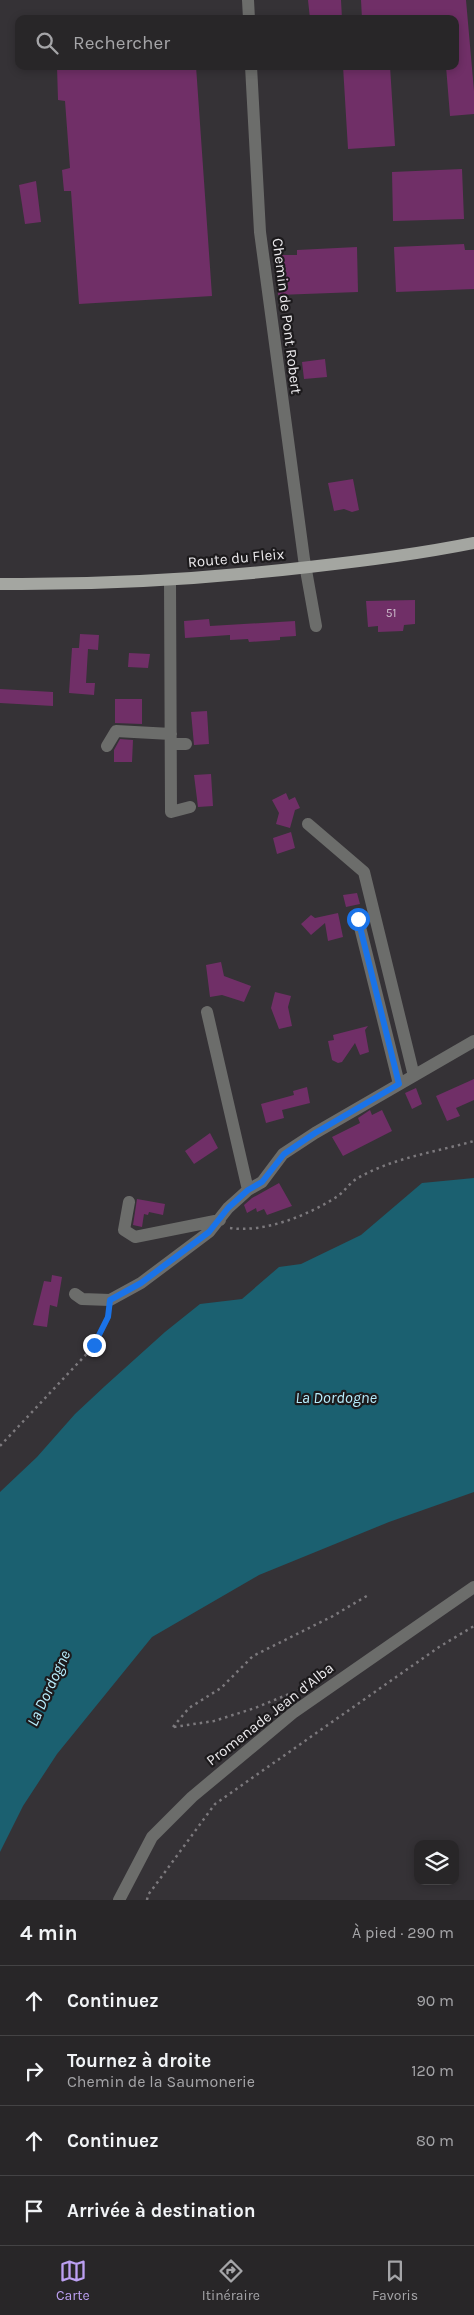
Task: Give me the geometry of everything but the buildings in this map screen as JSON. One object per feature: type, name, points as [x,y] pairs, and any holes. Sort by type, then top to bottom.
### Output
[{"type":"main road","name":"Route du Fleix","points":[[0,584],[135,583],[234,576],[395,557],[474,543]]},
{"type":"street","points":[[248,0],[249,15]]},
{"type":"street","name":"Chemin de Pont Robert","points":[[251,70],[260,232],[305,568],[316,626]]},
{"type":"street","points":[[170,580],[171,812],[190,807]]},
{"type":"street","points":[[107,746],[116,731],[171,739],[186,744]]},
{"type":"street","points":[[308,824],[364,872],[414,1076]]},
{"type":"street","points":[[358,919],[399,1084]]},
{"type":"street","points":[[208,1012],[248,1190]]},
{"type":"street","points":[[75,1294],[82,1299],[110,1300],[141,1283],[214,1226],[228,1208],[248,1190],[262,1182],[284,1154],[315,1133],[474,1041]]},
{"type":"street","points":[[129,1202],[124,1230],[136,1236],[214,1226]]},
{"type":"street","name":"Promenade Jean d'Alba","points":[[119,1900],[152,1837],[185,1804],[240,1755],[330,1687],[474,1587]]},
{"type":"path","points":[[214,1226],[238,1230],[288,1220],[339,1195],[357,1178],[412,1157],[474,1141]]},
{"type":"path","points":[[0,1446],[94,1345],[108,1317],[110,1300]]},
{"type":"path","points":[[330,1687],[308,1685],[255,1708],[214,1721],[173,1727],[190,1708],[221,1688],[253,1656],[333,1616],[370,1594]]},
{"type":"path","points":[[147,1900],[148,1895],[215,1804],[439,1647],[474,1626]]},
{"type":"water","name":"La Dordogne","points":[[474,1178],[474,1492],[389,1522],[259,1575],[152,1637],[57,1754],[23,1806],[0,1852],[0,1492],[37,1457],[75,1414],[165,1332],[200,1304],[242,1299],[279,1267],[301,1264],[361,1235],[422,1183]]},
{"type":"route","points":[[94,1345],[108,1317],[110,1300],[141,1283],[209,1232],[228,1208],[248,1190],[262,1182],[284,1154],[315,1133],[399,1084],[358,919]]}]
